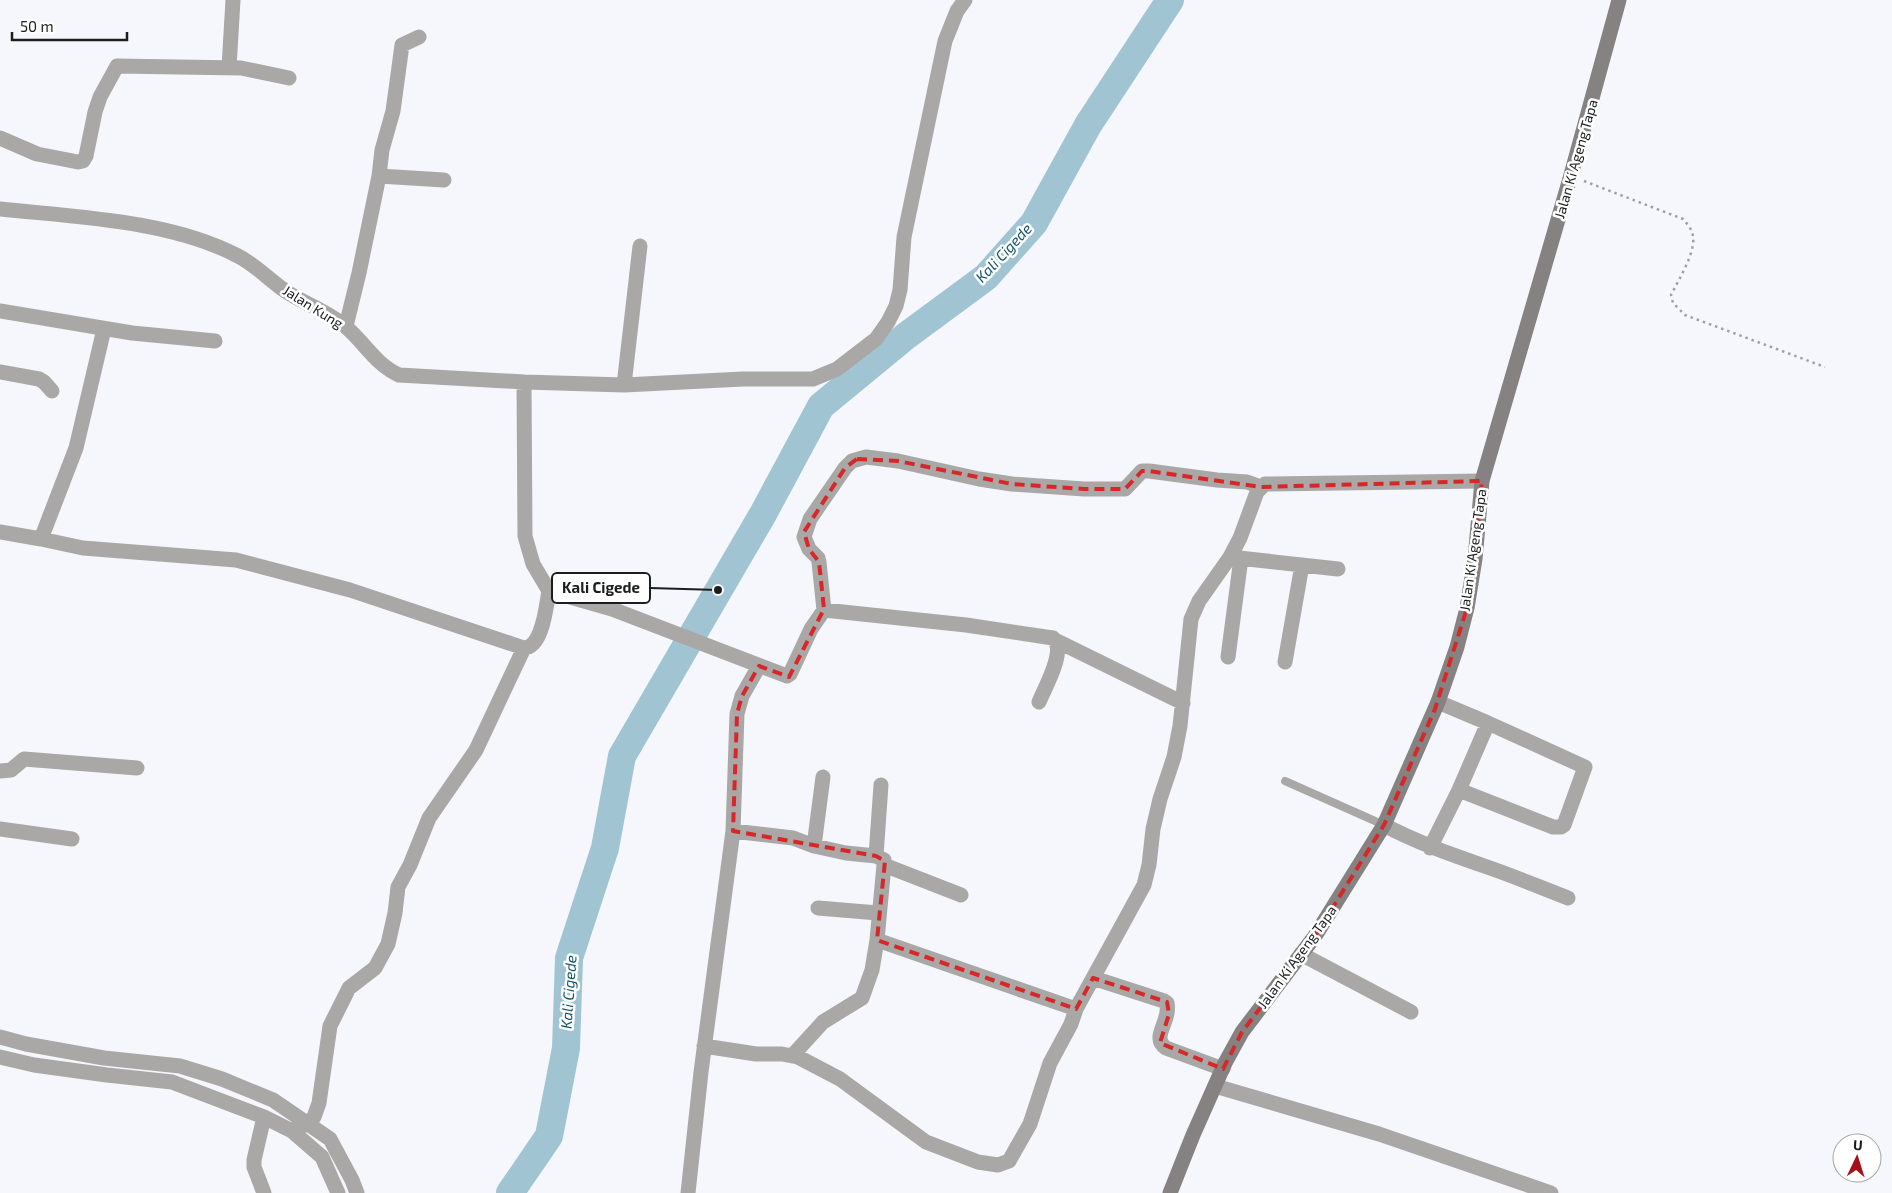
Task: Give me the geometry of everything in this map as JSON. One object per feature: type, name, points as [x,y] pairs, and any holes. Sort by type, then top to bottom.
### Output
[{"type":"street","points":[[229,68],[233,0]]},
{"type":"street","name":"Jalan Kung","points":[[0,209],[141,225],[182,234],[238,256],[287,292],[346,326],[375,358],[391,372],[399,375],[624,385],[813,379],[837,369],[876,339],[896,306],[900,290],[904,237],[945,41],[965,0]]},
{"type":"street","name":"Jalan Ki Ageng Tapa","points":[[1170,1193],[1193,1135],[1242,1032],[1324,922],[1384,825],[1438,702],[1457,648],[1467,608],[1475,559],[1482,481],[1571,175],[1619,0]]},
{"type":"street","points":[[346,326],[379,176],[382,150],[392,117],[402,45],[419,37]]},
{"type":"street","points":[[0,138],[36,154],[78,162],[83,161],[86,156],[94,112],[117,66],[241,68],[289,78]]},
{"type":"street","points":[[379,176],[444,180]]},
{"type":"street","points":[[624,385],[640,246]]},
{"type":"street","points":[[0,311],[104,329],[215,342]]},
{"type":"street","points":[[41,539],[76,448],[104,329]]},
{"type":"street","points":[[0,372],[39,379],[52,391]]},
{"type":"street","points":[[0,532],[82,548],[236,560],[350,590],[524,648],[528,647],[535,643],[539,636],[549,591],[533,564],[525,536],[524,382]]},
{"type":"street","points":[[549,591],[612,609],[759,666],[788,675],[811,629],[824,610],[818,558],[809,549],[804,532],[810,519],[845,468],[857,459],[866,457],[898,461],[979,479],[1012,484],[1084,489],[1125,489],[1142,471],[1247,482],[1261,487]]},
{"type":"street","points":[[1228,657],[1235,557],[1257,492],[1265,484],[1482,481]]},
{"type":"street","points":[[1235,557],[1338,570]]},
{"type":"street","points":[[704,1046],[756,1054],[782,1054],[816,1065],[840,1079],[926,1142],[978,1162],[1002,1165],[1009,1161],[1030,1124],[1050,1064],[1071,1024],[1076,1009],[1144,885],[1160,799],[1174,757],[1183,703],[1191,619],[1199,601],[1235,557]]},
{"type":"street","points":[[1286,662],[1302,565]]},
{"type":"street","points":[[824,610],[966,625],[1053,638],[1183,703]]},
{"type":"street","points":[[1039,702],[1058,656],[1057,641]]},
{"type":"street","points":[[292,1131],[314,1117],[319,1103],[330,1026],[350,988],[375,968],[388,944],[396,913],[398,887],[410,865],[429,818],[476,750],[524,648]]},
{"type":"street","points":[[688,1193],[704,1046],[733,831],[737,714],[742,696],[759,666]]},
{"type":"street","points":[[1438,702],[1585,766],[1586,769],[1564,825],[1561,827],[1553,827],[1458,790]]},
{"type":"street","points":[[1430,848],[1488,723]]},
{"type":"street","points":[[0,771],[11,770],[24,759],[137,768]]},
{"type":"street","points":[[814,846],[823,777]]},
{"type":"street","points":[[792,1056],[823,1022],[862,998],[872,970],[877,940],[881,785]]},
{"type":"street","points":[[1384,825],[1430,848],[1490,868],[1568,898]]},
{"type":"street","points":[[0,829],[72,839]]},
{"type":"street","points":[[733,831],[793,838],[814,846],[880,860],[962,895]]},
{"type":"street","points":[[818,908],[878,913]]},
{"type":"street","points":[[877,940],[1076,1009]]},
{"type":"street","points":[[1301,954],[1411,1012]]},
{"type":"street","points":[[1093,978],[1164,1001],[1167,1004],[1169,1014],[1159,1037],[1160,1043],[1166,1048],[1223,1069]]},
{"type":"street","points":[[0,1037],[26,1044],[104,1058],[180,1066],[222,1079],[273,1100],[308,1122],[330,1139],[357,1193]]},
{"type":"street","points":[[0,1057],[34,1065],[172,1082],[264,1117],[292,1131],[322,1157],[338,1193]]},
{"type":"street","points":[[1215,1086],[1379,1134],[1551,1193]]},
{"type":"street","points":[[264,1117],[254,1160],[254,1167],[264,1193]]},
{"type":"lane","points":[[1285,781],[1384,825]]},
{"type":"path","points":[[1571,175],[1683,219],[1690,226],[1694,236],[1692,250],[1671,295],[1673,303],[1685,315],[1824,367]]},
{"type":"highlighted area","points":[[857,459],[898,461],[1012,484],[1084,489],[1125,489],[1142,471],[1261,487],[1482,481],[1467,608],[1435,709],[1384,825],[1315,936],[1242,1032],[1223,1069],[1160,1043],[1169,1014],[1167,1002],[1093,978],[1076,1009],[877,940],[885,861],[876,856],[733,831],[737,714],[742,696],[759,666],[789,677],[824,609],[819,562],[809,549],[804,532],[845,468]]},
{"type":"waterway","name":"Kali Cigede","points":[[510,1193],[549,1136],[566,1048],[569,958],[605,848],[622,756],[763,514],[821,406],[906,336],[986,277],[1034,223],[1088,125],[1170,0]]},
{"type":"place","name":"Kali Cigede","points":[[718,590]]}]
